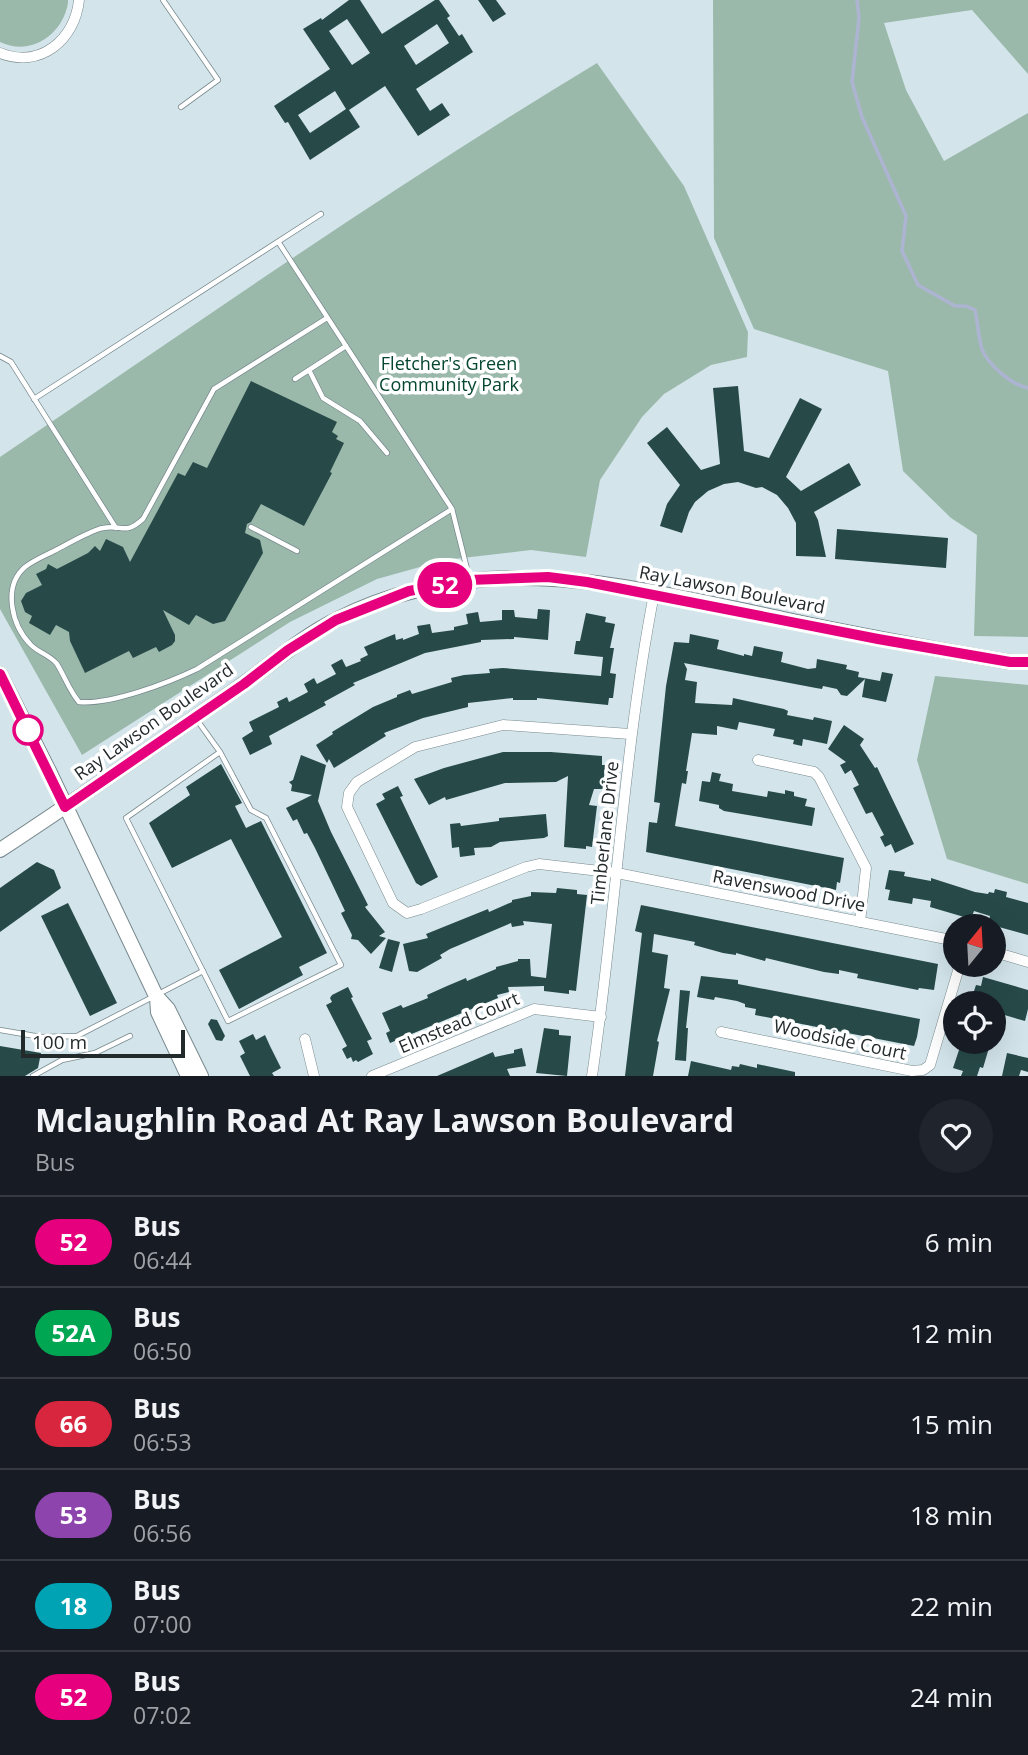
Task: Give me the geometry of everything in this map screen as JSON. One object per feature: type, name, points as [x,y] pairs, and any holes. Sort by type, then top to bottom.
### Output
[{"type":"street","points":[[0,53],[23,57],[39,55],[53,48],[64,39],[72,27],[78,13],[79,0]]},
{"type":"street","name":"Ray Lawson Boulevard","points":[[0,850],[195,718],[288,650],[336,620],[409,591],[469,580],[548,577],[654,594],[878,639],[1010,662],[1028,662]]},
{"type":"street","name":"Timberlane Drive","points":[[592,1076],[617,873],[630,734],[654,594]]},
{"type":"street","points":[[0,674],[156,996],[167,1009],[201,1076]]},
{"type":"street","name":"Ravenswood Drive","points":[[630,734],[503,725],[415,747],[357,782],[349,793],[347,807],[393,903],[407,912],[540,864],[617,873],[943,938]]},
{"type":"street","points":[[758,760],[814,772],[819,777],[866,868],[860,922]]},
{"type":"street","points":[[1006,956],[1028,962]]},
{"type":"street","name":"Woodside Court","points":[[721,1032],[912,1071],[923,1070],[930,1065],[956,977]]},
{"type":"street","points":[[156,996],[158,1012],[188,1076]]},
{"type":"street","name":"Elmstead Court","points":[[372,1076],[534,1009],[601,1017]]},
{"type":"street","points":[[305,1039],[314,1076]]},
{"type":"lane","points":[[163,0],[218,80],[181,107]]},
{"type":"lane","points":[[34,399],[321,214]]},
{"type":"lane","points":[[279,243],[452,509],[469,580]]},
{"type":"lane","points":[[327,318],[214,389],[143,519],[133,528],[103,528],[39,558],[24,568],[14,584],[11,603],[16,623],[25,639],[56,663],[69,690],[79,702],[94,703],[177,679],[452,509]]},
{"type":"lane","points":[[295,379],[346,346]]},
{"type":"lane","points":[[0,356],[11,362],[116,529]]},
{"type":"lane","points":[[309,370],[323,398],[360,421],[387,453]]},
{"type":"lane","points":[[251,527],[298,551]]},
{"type":"lane","points":[[195,718],[220,752],[251,810],[267,818],[341,965],[228,1021],[126,818],[220,752]]},
{"type":"lane","points":[[0,1030],[41,1037],[77,1036],[203,971]]},
{"type":"lane","points":[[33,1076],[62,1060],[95,1053],[130,1036]]},
{"type":"green space","points":[[0,0],[68,0],[68,3],[60,24],[52,33],[44,40],[23,47],[0,42]]},
{"type":"green space","points":[[713,0],[1028,0],[1028,74],[972,10],[884,23],[906,90],[944,161],[1028,113],[1028,637],[974,636],[977,535],[951,518],[903,471],[888,371],[754,329],[714,238]]},
{"type":"green space","name":"Fletcher's Green Community Park","points":[[597,63],[684,186],[748,332],[747,357],[711,365],[664,394],[642,417],[600,480],[586,557],[531,550],[445,560],[377,579],[290,622],[82,755],[0,609],[0,457],[370,206]]},
{"type":"green space","points":[[935,676],[1028,685],[1028,884],[947,859],[917,760]]},
{"type":"building","points":[[349,0],[360,0],[382,34],[439,0],[450,16],[447,18],[459,36],[462,34],[473,52],[416,89],[430,111],[442,103],[450,115],[418,136],[385,86],[349,110],[360,127],[310,160],[288,122],[285,123],[274,106],[330,69],[303,29],[321,18],[322,20]],"holes":[[[347,19],[370,53],[352,65],[329,31]],[[437,24],[449,43],[416,65],[404,46]],[[335,91],[346,109],[310,133],[298,115]]]},
{"type":"building","points":[[478,0],[496,0],[506,14],[493,22]]},
{"type":"building","points":[[251,381],[337,422],[332,432],[338,436],[336,439],[344,443],[330,472],[332,473],[304,526],[261,504],[251,522],[247,524],[245,533],[260,540],[263,553],[225,621],[213,624],[196,615],[189,625],[163,610],[175,635],[172,645],[159,652],[156,647],[133,658],[129,651],[85,673],[70,641],[69,632],[56,625],[50,635],[29,623],[32,616],[25,612],[21,601],[26,593],[42,585],[36,574],[46,569],[48,564],[57,569],[88,553],[95,546],[100,551],[106,539],[123,547],[130,562],[178,473],[185,476],[193,462],[207,468]]},
{"type":"building","points":[[738,386],[744,451],[769,458],[800,398],[822,409],[786,477],[801,491],[849,463],[861,485],[814,512],[826,557],[796,556],[796,523],[788,508],[777,495],[762,487],[756,488],[738,482],[724,484],[708,491],[695,502],[682,533],[660,526],[667,504],[680,485],[647,443],[667,427],[701,470],[720,464],[713,388]]},
{"type":"building","points":[[837,529],[948,538],[946,568],[835,559]]},
{"type":"building","points":[[538,609],[550,610],[548,640],[514,637],[481,640],[425,653],[353,683],[355,685],[324,702],[326,705],[269,736],[272,744],[250,755],[242,738],[253,731],[249,722],[279,707],[277,702],[287,697],[289,702],[308,692],[304,684],[314,678],[317,684],[336,674],[331,665],[342,659],[346,667],[361,661],[360,659],[368,655],[364,647],[395,634],[396,640],[403,640],[419,634],[417,626],[430,624],[432,633],[454,630],[454,627],[468,624],[466,614],[478,612],[480,622],[502,620],[502,610],[514,610],[515,617],[537,619]]},
{"type":"building","points":[[586,613],[606,617],[605,622],[615,624],[610,648],[614,648],[610,673],[616,674],[613,698],[609,698],[608,705],[537,698],[468,703],[468,707],[423,718],[384,733],[386,736],[334,768],[329,759],[327,763],[316,745],[333,734],[332,732],[397,695],[410,690],[412,694],[452,682],[451,678],[490,673],[489,669],[503,668],[601,676],[603,657],[574,654],[576,641],[580,641]]},
{"type":"building","points":[[690,634],[719,640],[717,649],[744,656],[752,656],[754,646],[783,652],[781,662],[808,669],[816,668],[817,659],[847,665],[846,669],[859,672],[858,677],[880,681],[882,672],[893,674],[886,702],[862,697],[865,679],[847,696],[841,695],[837,689],[823,686],[822,689],[684,663],[687,669],[685,680],[697,682],[695,703],[732,705],[733,698],[784,709],[788,711],[787,715],[832,721],[827,744],[803,739],[802,746],[793,744],[794,740],[773,736],[775,729],[739,722],[737,730],[717,726],[717,735],[692,733],[686,784],[682,783],[675,826],[844,858],[840,883],[837,882],[836,890],[646,852],[649,822],[657,823],[660,803],[654,802],[666,686],[674,642],[689,643]]},
{"type":"building","points":[[844,725],[864,739],[860,745],[875,768],[877,767],[914,844],[895,853],[891,844],[885,847],[880,837],[884,835],[872,812],[866,814],[853,788],[859,785],[851,770],[845,774],[840,765],[846,762],[828,749]]},
{"type":"building","points":[[503,752],[602,756],[602,765],[605,765],[603,789],[594,789],[589,805],[597,806],[592,847],[564,847],[568,776],[556,782],[505,783],[446,800],[445,797],[429,805],[414,779]]},
{"type":"building","points":[[301,755],[326,765],[318,801],[368,905],[365,907],[385,932],[379,936],[386,938],[371,954],[358,940],[351,939],[352,935],[341,913],[345,911],[315,848],[297,819],[293,821],[286,808],[312,795],[291,791],[292,785],[289,782],[293,780]]},
{"type":"building","points":[[221,764],[242,803],[235,806],[246,828],[261,821],[327,953],[299,967],[303,975],[239,1009],[219,970],[282,937],[231,839],[172,868],[149,823],[190,795],[186,787]]},
{"type":"building","points":[[712,772],[721,774],[719,781],[733,784],[732,791],[767,797],[768,791],[785,794],[785,790],[794,792],[794,796],[807,799],[805,806],[815,808],[812,826],[724,811],[719,805],[699,801],[702,781],[710,782]]},
{"type":"building","points":[[398,786],[403,796],[400,797],[438,877],[421,886],[416,883],[376,804],[385,799],[382,794]]},
{"type":"building","points":[[546,814],[548,836],[544,838],[500,842],[491,847],[474,848],[475,855],[460,857],[459,847],[452,848],[450,824],[460,823],[461,826],[499,821],[499,818]]},
{"type":"building","points":[[37,862],[54,870],[61,888],[0,932],[0,888]]},
{"type":"building","points":[[889,870],[905,872],[904,876],[931,881],[931,878],[975,892],[988,894],[994,893],[995,889],[1007,892],[1006,897],[1028,903],[1028,935],[1006,929],[1006,914],[974,911],[973,914],[954,914],[930,907],[931,901],[913,898],[912,904],[888,900],[890,890],[885,889]]},
{"type":"building","points":[[557,888],[577,890],[577,894],[587,895],[576,991],[569,990],[569,994],[544,991],[544,986],[508,987],[509,992],[497,995],[498,998],[390,1043],[386,1033],[390,1031],[382,1013],[401,1005],[403,1008],[428,998],[427,995],[447,986],[466,978],[467,981],[518,959],[530,959],[531,976],[546,978],[552,924],[523,921],[524,925],[512,927],[511,923],[450,949],[440,955],[442,958],[417,972],[409,971],[403,944],[428,938],[426,934],[488,909],[489,912],[512,900],[531,896],[531,892],[556,893]]},
{"type":"building","points":[[68,903],[117,1003],[90,1016],[41,916]]},
{"type":"building","points":[[641,905],[938,964],[934,990],[918,990],[857,978],[858,974],[839,970],[839,974],[824,972],[766,958],[765,961],[736,953],[723,953],[694,945],[695,942],[654,934],[652,952],[668,955],[664,988],[670,989],[657,1041],[659,1042],[653,1076],[625,1076],[642,933],[635,931]]},
{"type":"building","points":[[388,939],[400,942],[392,972],[379,968]]},
{"type":"building","points":[[701,976],[738,980],[738,984],[920,1019],[917,1037],[914,1046],[755,1015],[756,1009],[745,1007],[745,1004],[737,1001],[697,997]]},
{"type":"building","points":[[983,977],[1028,990],[1025,1021],[1006,1015],[1006,991],[974,991],[976,985],[981,986]]},
{"type":"building","points":[[348,987],[372,1039],[367,1041],[373,1054],[358,1062],[353,1062],[351,1057],[347,1059],[342,1049],[347,1046],[326,1005],[332,1002],[332,995]]},
{"type":"building","points":[[680,990],[690,991],[686,1061],[675,1060]]},
{"type":"building","points":[[211,1019],[217,1020],[225,1036],[222,1041],[216,1040],[208,1024]]},
{"type":"building","points":[[544,1028],[559,1030],[559,1035],[571,1036],[567,1076],[536,1073]]},
{"type":"building","points":[[253,1034],[256,1040],[265,1035],[281,1068],[272,1073],[274,1076],[250,1076],[240,1056],[245,1053],[239,1041]]},
{"type":"building","points":[[0,1046],[41,1053],[38,1068],[25,1076],[0,1076]]},
{"type":"building","points":[[522,1048],[526,1066],[507,1069],[510,1076],[437,1076],[493,1052],[495,1057],[514,1053],[514,1050]]},
{"type":"building","points":[[1007,1053],[1028,1058],[1028,1072],[1021,1070],[1019,1076],[1002,1076]]},
{"type":"building","points":[[958,1054],[987,1054],[977,1076],[961,1076],[963,1071],[953,1068]]},
{"type":"building","points":[[691,1061],[731,1070],[732,1066],[739,1067],[740,1064],[757,1068],[757,1064],[795,1072],[795,1076],[688,1076]]},
{"type":"waterway","points":[[857,0],[859,18],[852,82],[862,117],[906,216],[902,251],[918,285],[955,306],[966,306],[975,310],[985,355],[1008,379],[1028,388]]},
{"type":"bus line","name":"52","points":[[0,674],[65,807],[244,684],[288,650],[336,620],[409,591],[469,580],[548,577],[587,582],[878,639],[1010,662],[1028,662]]}]
